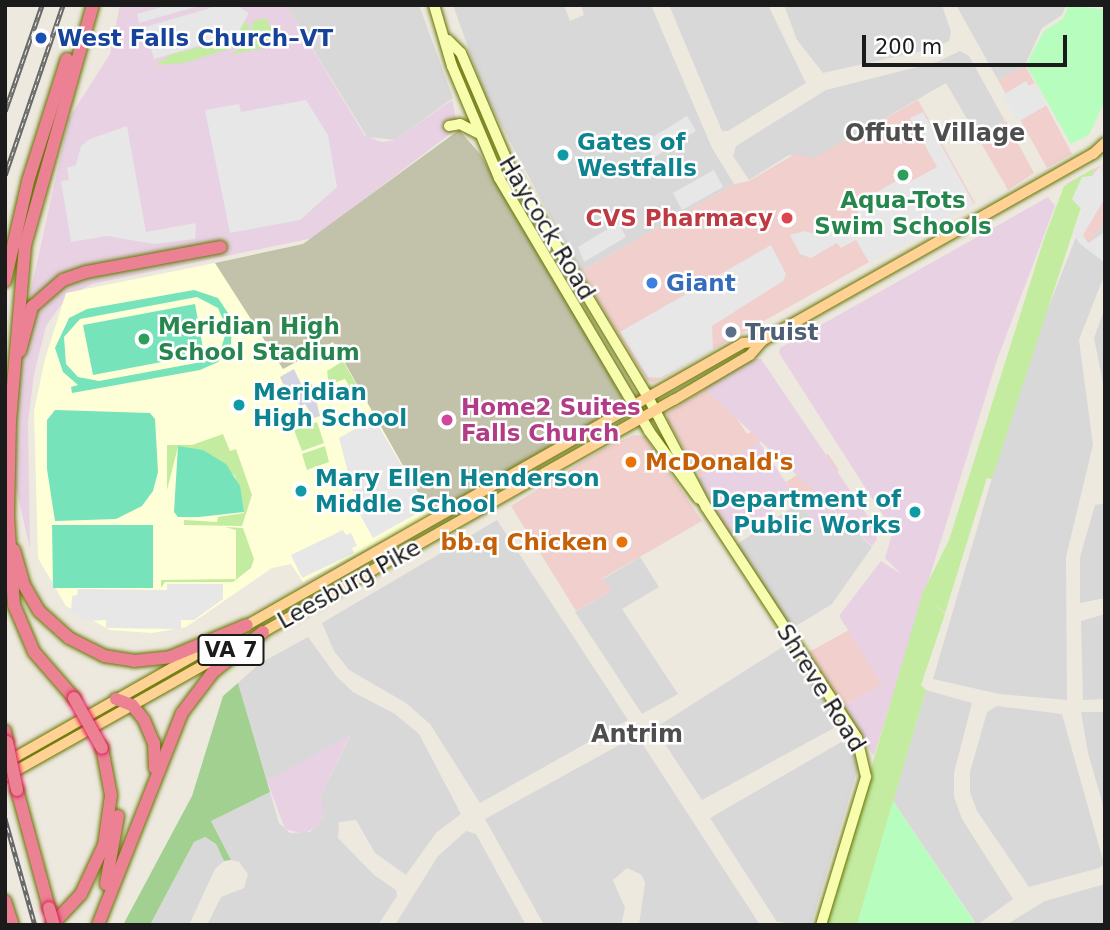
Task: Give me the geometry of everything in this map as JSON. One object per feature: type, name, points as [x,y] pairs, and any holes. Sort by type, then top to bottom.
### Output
[{"type":"highway","points":[[5,281],[38,145],[87,5]]},
{"type":"highway","points":[[93,5],[25,245],[10,403],[9,497],[10,578],[16,614],[34,652],[74,698],[103,753],[117,795],[118,816],[97,925]]},
{"type":"highway","points":[[10,403],[30,313],[48,290],[86,272],[221,247]]},
{"type":"highway","points":[[9,497],[13,547],[27,592],[44,617],[76,643],[112,658],[149,660],[184,653],[247,625]]},
{"type":"highway","points":[[97,925],[152,782],[190,700],[213,672],[262,632]]},
{"type":"highway","points":[[116,699],[132,705],[153,743],[152,782]]},
{"type":"highway","points":[[6,737],[17,790],[53,925]]},
{"type":"highway","points":[[53,925],[81,894],[102,852],[111,802],[103,753]]},
{"type":"highway","points":[[5,901],[13,925]]},
{"type":"main road","name":"Haycock Road","points":[[434,5],[448,40],[452,66],[478,132],[510,198],[634,404]]},
{"type":"main road","name":"Haycock Road","points":[[448,40],[461,53],[511,170],[655,411]]},
{"type":"main road","points":[[449,126],[460,124],[478,132]]},
{"type":"main road","name":"VA 7","points":[[655,411],[750,355],[762,341],[1099,153],[1105,143]]},
{"type":"main road","name":"VA 7","points":[[648,397],[743,343],[762,341]]},
{"type":"main road","name":"Leesburg Pike","points":[[5,762],[648,397]]},
{"type":"main road","name":"Shreve Road","points":[[634,404],[706,507],[857,738],[865,760],[863,791],[821,925]]},
{"type":"main road","name":"Leesburg Pike","points":[[5,777],[655,411]]},
{"type":"main road","name":"Shreve Road","points":[[655,411],[706,507]]},
{"type":"shaded area","points":[[120,5],[286,5],[365,136],[382,142],[395,140],[452,100],[458,128],[313,238],[92,284],[66,298],[46,326],[34,374],[28,423],[30,549],[7,448],[11,380],[69,118],[110,54]]},
{"type":"shaded area","points":[[169,5],[202,5],[139,23],[137,14]]},
{"type":"shaded area","points":[[221,5],[235,5],[249,13],[237,35],[154,59],[145,27]]},
{"type":"shaded area","points":[[286,5],[419,5],[453,98],[395,140],[367,137]]},
{"type":"shaded area","points":[[453,5],[564,5],[570,21],[584,15],[581,5],[651,5],[712,148],[734,184],[580,272],[485,95]]},
{"type":"shaded area","points":[[669,5],[768,5],[806,83],[728,131],[722,131]]},
{"type":"shaded area","points":[[784,5],[942,5],[951,32],[949,41],[935,48],[823,73],[797,40]]},
{"type":"shaded area","points":[[956,5],[1066,5],[1062,15],[1042,28],[1025,65],[998,80]]},
{"type":"shaded area","points":[[960,51],[969,56],[1005,121],[977,136],[946,83],[814,159],[789,155],[749,180],[733,156],[736,146],[826,90],[937,62]]},
{"type":"shaded area","points":[[1025,65],[1072,154],[1047,168],[998,80]]},
{"type":"shaded area","points":[[1026,81],[1029,86],[1034,83],[1047,105],[1018,122],[1003,95]]},
{"type":"shaded area","points":[[306,100],[328,135],[337,187],[300,220],[230,233],[205,110],[239,104],[241,112]]},
{"type":"shaded area","points":[[918,100],[975,203],[653,383],[647,380],[580,272],[734,184],[749,181],[795,154],[814,158]]},
{"type":"shaded area","points":[[923,112],[974,204],[870,264],[856,240],[841,248],[837,243],[811,258],[800,254],[790,235],[805,231],[817,235],[852,221],[860,216],[854,205],[898,180],[902,186],[937,167],[910,118]]},
{"type":"shaded area","points":[[687,116],[696,131],[653,158],[645,142]]},
{"type":"shaded area","points":[[1006,121],[1034,173],[1008,190],[977,136]]},
{"type":"shaded area","points":[[127,126],[146,232],[196,223],[195,239],[154,244],[107,236],[71,242],[61,181],[69,180],[67,168],[76,165],[81,146],[90,139]]},
{"type":"shaded area","points":[[459,130],[480,154],[623,398],[617,408],[431,515],[333,342],[283,369],[215,263],[303,244]]},
{"type":"shaded area","points":[[1105,163],[1105,221],[1088,247],[1076,237],[1084,209],[1066,184]]},
{"type":"shaded area","points":[[1102,164],[1105,198],[1083,235],[1088,243],[1105,232],[1105,263],[1079,243],[1073,232],[1083,211],[1072,199],[1082,177],[1092,176]]},
{"type":"shaded area","points":[[714,170],[723,187],[682,210],[673,193]]},
{"type":"shaded area","points":[[1048,197],[1055,206],[997,360],[874,756],[842,707],[882,684],[839,616],[881,561],[901,574],[885,558],[893,531],[779,353],[780,348]]},
{"type":"shaded area","points":[[1105,221],[1105,273],[1079,340],[1093,445],[1066,557],[1067,700],[999,694],[933,679],[1023,372],[1076,237],[1088,246]]},
{"type":"shaded area","points":[[618,223],[626,237],[584,262],[578,247]]},
{"type":"shaded area","points":[[771,245],[786,274],[783,281],[712,326],[713,350],[660,378],[648,377],[620,332]]},
{"type":"shaded area","points":[[215,263],[283,369],[333,342],[431,515],[303,582],[291,564],[272,568],[186,627],[152,633],[110,630],[66,606],[38,558],[34,411],[45,359],[66,293]]},
{"type":"shaded area","points":[[1105,307],[1105,393],[1094,338]]},
{"type":"shaded area","points":[[755,359],[761,359],[875,527],[877,539],[872,546],[832,508],[818,528],[802,505],[815,492],[704,388]]},
{"type":"shaded area","points":[[294,369],[302,386],[312,384],[320,416],[314,418],[305,404],[300,406],[290,386],[285,388],[280,377]]},
{"type":"shaded area","points":[[714,384],[747,434],[759,428],[766,438],[701,477],[667,420],[667,413]]},
{"type":"shaded area","points":[[374,418],[427,508],[373,538],[358,511],[339,438]]},
{"type":"shaded area","points":[[634,435],[645,436],[702,521],[603,578],[611,591],[576,611],[511,506],[601,450]]},
{"type":"shaded area","points":[[759,442],[795,496],[730,538],[698,479]]},
{"type":"shaded area","points":[[828,454],[839,470],[802,505],[786,482]]},
{"type":"shaded area","points":[[800,502],[818,528],[832,509],[872,547],[832,604],[791,629],[736,545]]},
{"type":"shaded area","points":[[1105,503],[1105,598],[1080,603],[1080,557],[1095,505]]},
{"type":"shaded area","points":[[497,520],[628,720],[480,803],[430,724],[406,703],[349,670],[334,651],[322,623]]},
{"type":"shaded area","points":[[343,530],[346,535],[351,533],[357,546],[352,548],[354,553],[302,578],[291,555]]},
{"type":"shaded area","points":[[640,557],[659,587],[622,609],[678,694],[642,714],[575,612],[611,591],[603,579]]},
{"type":"shaded area","points":[[167,584],[223,584],[223,599],[194,620],[181,620],[181,629],[106,628],[106,620],[89,621],[71,612],[72,596],[77,595],[78,589],[167,590]]},
{"type":"shaded area","points":[[1105,614],[1105,699],[1083,700],[1081,621]]},
{"type":"shaded area","points":[[849,630],[882,684],[842,707],[807,653]]},
{"type":"shaded area","points":[[308,637],[337,677],[353,692],[395,714],[419,734],[461,814],[436,833],[406,875],[375,853],[356,820],[339,822],[338,838],[374,875],[396,890],[397,896],[378,925],[207,925],[221,897],[244,888],[248,874],[239,862],[231,860],[211,821],[270,792],[279,823],[290,833],[310,832],[323,817],[320,797],[350,736],[267,781],[238,683],[259,664]]},
{"type":"shaded area","points":[[789,643],[843,723],[702,800],[657,732],[658,726]]},
{"type":"shaded area","points":[[926,690],[972,703],[954,773],[954,797],[962,819],[1013,899],[977,925],[893,801]]},
{"type":"shaded area","points":[[997,706],[1062,714],[1104,864],[1099,868],[1029,887],[977,811],[970,792],[970,772],[987,712]]},
{"type":"shaded area","points":[[1081,712],[1105,712],[1105,812],[1088,753]]},
{"type":"shaded area","points":[[350,735],[320,797],[324,812],[320,824],[304,834],[285,829],[267,781]]},
{"type":"shaded area","points":[[850,737],[862,755],[811,925],[777,922],[710,818]]},
{"type":"shaded area","points":[[632,738],[640,740],[760,925],[639,925],[645,883],[642,875],[627,868],[613,880],[625,908],[621,925],[544,925],[485,819]]},
{"type":"shaded area","points":[[466,831],[476,834],[526,925],[395,925],[438,856]]},
{"type":"shaded area","points":[[204,837],[216,844],[224,861],[215,869],[189,925],[150,925],[194,842]]},
{"type":"shaded area","points":[[1105,884],[1105,925],[1006,925],[1045,901]]},
{"type":"green space","points":[[1069,5],[1105,10],[1105,101],[1089,135],[1071,144],[1026,65],[1044,31],[1063,19]]},
{"type":"green space","points":[[266,18],[279,45],[229,55],[250,43],[253,21]]},
{"type":"green space","points":[[245,22],[250,28],[248,36],[232,48],[184,63],[155,65],[172,54],[230,40]]},
{"type":"green space","points":[[1094,168],[992,479],[987,478],[945,613],[932,601],[945,614],[921,685],[926,690],[857,925],[825,925],[923,592],[949,540],[1044,239],[1064,186]]},
{"type":"green space","points":[[194,290],[218,298],[232,319],[231,344],[218,362],[200,370],[72,393],[71,387],[78,385],[63,372],[55,348],[69,318],[87,309]],"holes":[[[197,297],[218,308],[227,329],[221,349],[207,361],[99,381],[78,377],[66,364],[64,337],[80,319]]]},
{"type":"green space","points":[[195,304],[204,354],[93,375],[83,325]]},
{"type":"green space","points":[[343,361],[363,396],[356,398],[345,379],[329,385],[327,371]]},
{"type":"green space","points":[[55,410],[150,413],[155,419],[158,472],[153,491],[142,506],[116,519],[55,521],[47,469],[47,420]]},
{"type":"green space","points":[[317,422],[324,443],[302,451],[294,430]]},
{"type":"green space","points":[[223,434],[230,451],[236,449],[252,495],[242,526],[184,525],[184,520],[217,522],[218,517],[244,513],[235,476],[203,450],[178,447],[167,490],[167,445],[192,445]]},
{"type":"green space","points":[[178,446],[203,450],[226,464],[240,486],[244,512],[178,517],[174,512]]},
{"type":"green space","points":[[325,446],[329,462],[307,470],[302,454]]},
{"type":"green space","points":[[52,525],[153,525],[153,588],[53,588]]},
{"type":"green space","points":[[225,527],[243,528],[254,559],[251,568],[233,582],[165,582],[161,588],[161,580],[236,579],[236,530]]},
{"type":"green space","points":[[238,683],[270,792],[211,821],[231,860],[224,861],[216,844],[205,837],[194,842],[150,925],[123,925],[192,796],[223,696]]},
{"type":"green space","points":[[893,801],[976,925],[857,925]]},
{"type":"railway","points":[[5,111],[42,5]]},
{"type":"railway","points":[[5,175],[63,5]]},
{"type":"railway","points":[[5,818],[35,925]]},
{"type":"place","name":"West Falls Church–VT","points":[[41,38]]},
{"type":"place","name":"Gates of Westfalls","points":[[563,155]]},
{"type":"place","name":"Aqua-Tots Swim Schools","points":[[903,175]]},
{"type":"place","name":"CVS Pharmacy","points":[[787,218]]},
{"type":"place","name":"Giant","points":[[652,283]]},
{"type":"place","name":"Truist","points":[[731,332]]},
{"type":"place","name":"Meridian High School Stadium","points":[[144,339]]},
{"type":"place","name":"Meridian High School","points":[[239,405]]},
{"type":"place","name":"Home2 Suites Falls Church","points":[[447,420]]},
{"type":"place","name":"McDonald's","points":[[631,462]]},
{"type":"place","name":"Mary Ellen Henderson Middle School","points":[[301,491]]},
{"type":"place","name":"Department of Public Works","points":[[915,512]]},
{"type":"place","name":"bb.q Chicken","points":[[622,542]]},
{"type":"district","name":"Offutt Village","points":[[935,134]]},
{"type":"district","name":"Antrim","points":[[637,735]]}]
